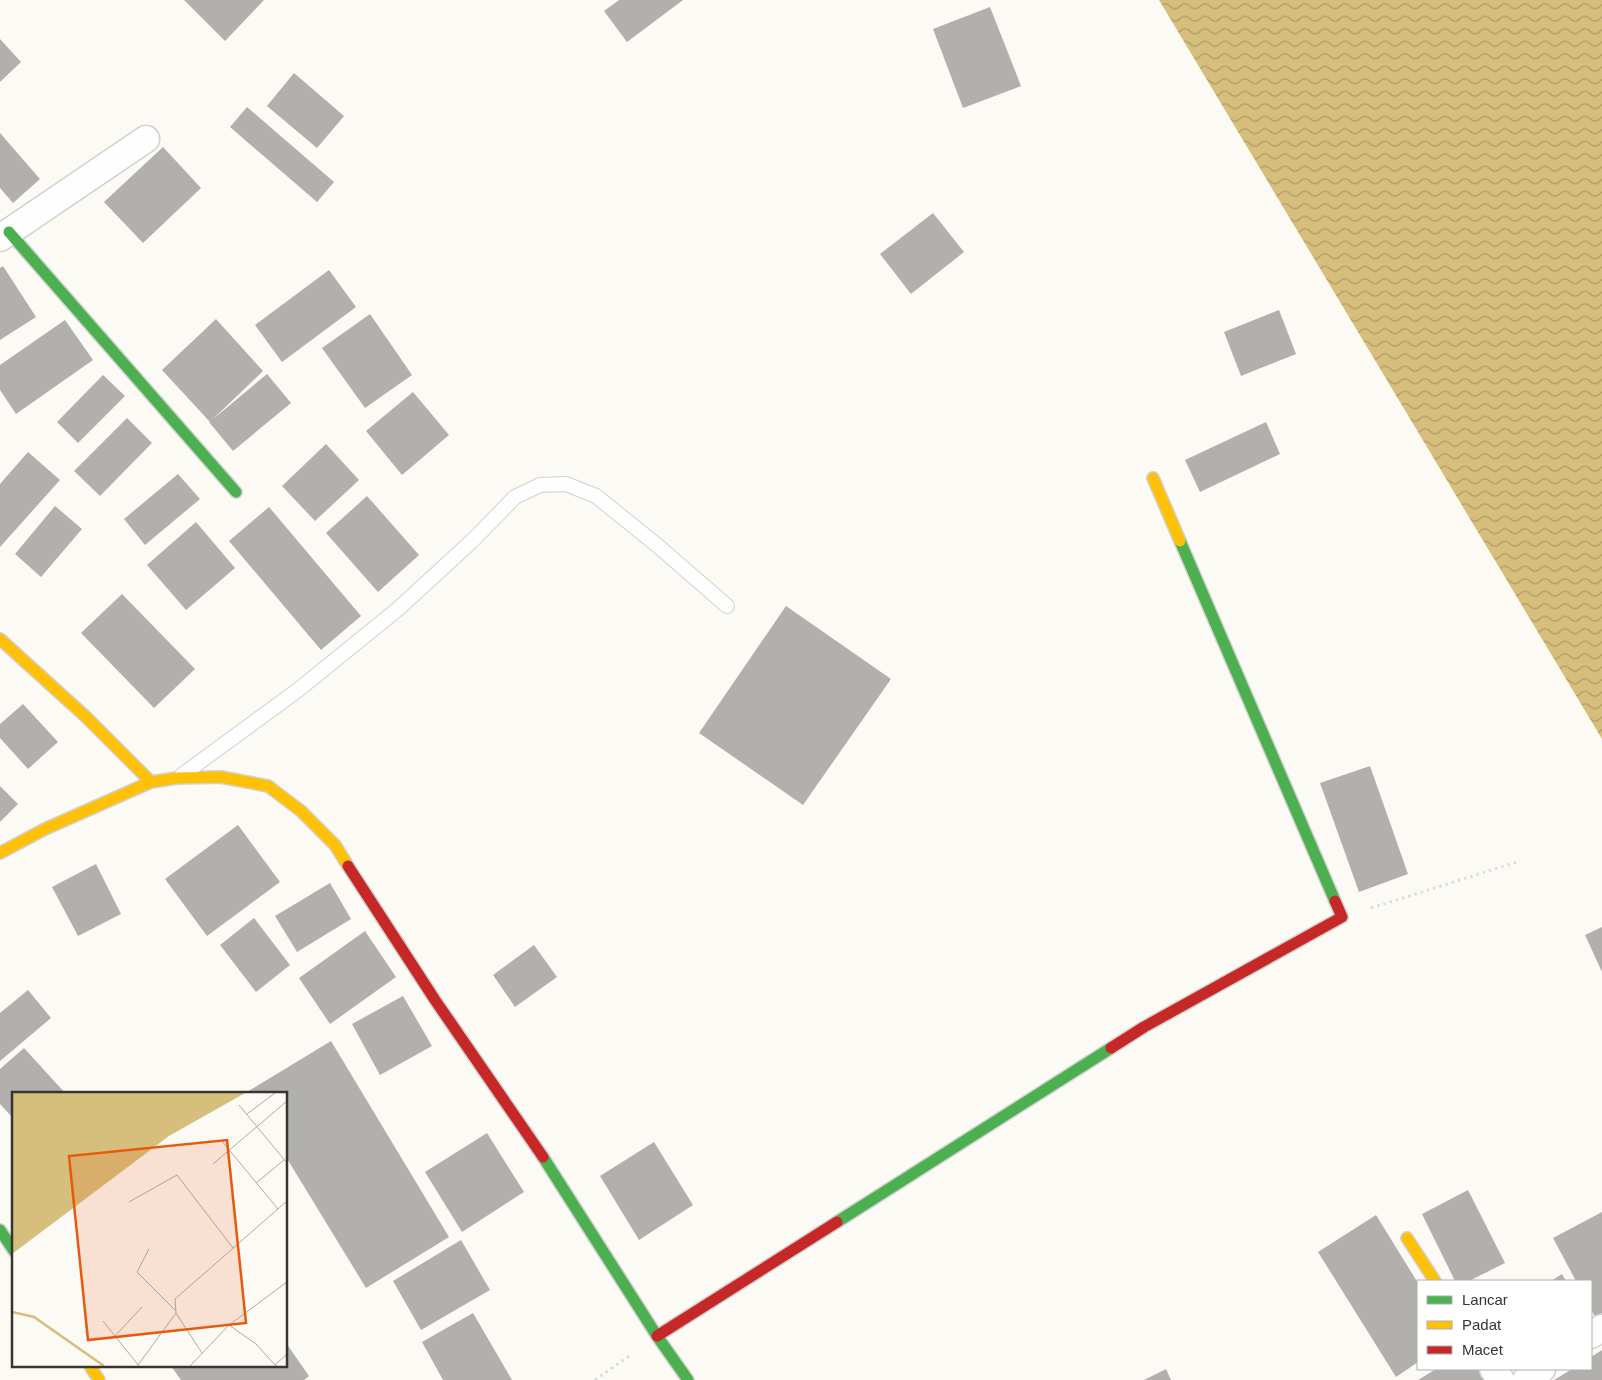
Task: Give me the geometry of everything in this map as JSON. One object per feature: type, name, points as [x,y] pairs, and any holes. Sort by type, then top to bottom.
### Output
[{"type":"street","points":[[146,139],[4,235],[236,492]]},
{"type":"street","points":[[657,1336],[1144,1027],[1342,917],[1154,478]]},
{"type":"street","points":[[0,639],[85,716],[151,782]]},
{"type":"street","points":[[0,853],[45,829],[151,782],[177,778],[221,777],[268,786],[301,811],[335,845],[435,1000],[554,1173],[657,1336],[688,1380]]},
{"type":"street","points":[[0,1230],[12,1248]]},
{"type":"street","points":[[1407,1238],[1434,1280]]},
{"type":"street","points":[[91,1368],[99,1380]]},
{"type":"street","points":[[1526,1380],[1541,1370]]},
{"type":"lane","points":[[177,778],[306,684],[398,609],[472,541],[515,497],[540,485],[566,484],[596,496],[658,546],[727,606]]},
{"type":"path","points":[[1342,917],[1520,861]]},
{"type":"path","points":[[596,1380],[657,1336]]},
{"type":"water","points":[[1159,0],[1602,0],[1602,739]]},
{"type":"building","points":[[184,0],[264,0],[225,41]]},
{"type":"building","points":[[619,0],[683,0],[627,42],[604,11]]},
{"type":"building","points":[[990,7],[1021,86],[963,108],[933,29]]},
{"type":"building","points":[[0,39],[21,62],[0,82]]},
{"type":"building","points":[[294,73],[344,116],[317,148],[267,106]]},
{"type":"building","points":[[247,107],[334,182],[317,202],[230,127]]},
{"type":"building","points":[[0,133],[40,179],[13,203],[0,188]]},
{"type":"building","points":[[163,147],[201,188],[143,243],[104,202]]},
{"type":"building","points":[[933,213],[964,252],[911,294],[880,254]]},
{"type":"building","points":[[3,266],[36,317],[0,340],[0,268]]},
{"type":"building","points":[[329,270],[356,307],[282,362],[255,325]]},
{"type":"building","points":[[1279,310],[1296,354],[1241,376],[1224,332]]},
{"type":"building","points":[[370,314],[412,375],[365,408],[322,348]]},
{"type":"building","points":[[216,319],[263,371],[212,420],[267,374],[291,403],[233,451],[210,422],[162,370]]},
{"type":"building","points":[[65,320],[93,360],[16,414],[0,390],[0,365]]},
{"type":"building","points":[[103,375],[125,396],[78,443],[57,422]]},
{"type":"building","points":[[413,392],[449,435],[402,475],[366,431]]},
{"type":"building","points":[[127,418],[152,443],[100,496],[74,471]]},
{"type":"building","points":[[1266,422],[1280,454],[1200,492],[1185,460]]},
{"type":"building","points":[[326,444],[359,480],[315,521],[282,486]]},
{"type":"building","points":[[28,452],[60,480],[0,547],[0,484]]},
{"type":"building","points":[[178,474],[200,499],[145,545],[124,519]]},
{"type":"building","points":[[367,496],[419,555],[378,592],[326,533]]},
{"type":"building","points":[[55,506],[82,529],[41,577],[15,554]]},
{"type":"building","points":[[269,507],[361,616],[321,650],[229,541]]},
{"type":"building","points":[[196,522],[235,568],[186,610],[147,565]]},
{"type":"building","points":[[122,594],[195,669],[154,708],[81,633]]},
{"type":"building","points":[[786,606],[891,679],[803,805],[699,733]]},
{"type":"building","points":[[23,704],[58,742],[28,769],[0,738],[0,724]]},
{"type":"building","points":[[1370,766],[1408,874],[1359,892],[1320,783]]},
{"type":"building","points":[[0,786],[18,804],[0,822]]},
{"type":"building","points":[[238,825],[280,882],[207,936],[165,879]]},
{"type":"building","points":[[96,864],[121,914],[78,936],[52,887]]},
{"type":"building","points":[[330,883],[351,919],[297,952],[275,916]]},
{"type":"building","points":[[254,918],[290,965],[256,992],[220,945]]},
{"type":"building","points":[[1602,927],[1602,972],[1585,935]]},
{"type":"building","points":[[365,931],[396,977],[330,1024],[299,978]]},
{"type":"building","points":[[534,945],[557,977],[515,1007],[493,975]]},
{"type":"building","points":[[28,990],[51,1018],[0,1061],[0,1013]]},
{"type":"building","points":[[403,996],[432,1046],[380,1075],[352,1024]]},
{"type":"building","points":[[331,1041],[449,1237],[366,1288],[288,1160],[288,1092],[247,1092]]},
{"type":"building","points":[[24,1048],[64,1092],[12,1092],[12,1117],[0,1104],[0,1069]]},
{"type":"building","points":[[487,1133],[524,1192],[462,1232],[425,1172]]},
{"type":"building","points":[[654,1142],[693,1205],[639,1240],[600,1176]]},
{"type":"building","points":[[1468,1190],[1505,1263],[1471,1280],[1455,1280],[1422,1214]]},
{"type":"building","points":[[1602,1212],[1602,1313],[1595,1317],[1592,1311],[1592,1280],[1575,1280],[1553,1238]]},
{"type":"building","points":[[1376,1215],[1417,1281],[1417,1363],[1396,1377],[1318,1252]]},
{"type":"building","points":[[461,1240],[490,1290],[421,1330],[393,1281]]},
{"type":"building","points":[[1562,1274],[1565,1280],[1553,1280]]},
{"type":"building","points":[[473,1313],[512,1380],[443,1380],[422,1342]]},
{"type":"building","points":[[288,1346],[309,1376],[304,1380],[181,1380],[172,1368],[288,1368]]},
{"type":"building","points":[[1602,1350],[1602,1380],[1554,1380],[1570,1370],[1592,1370],[1592,1356]]},
{"type":"building","points":[[1166,1369],[1171,1380],[1144,1380]]},
{"type":"building","points":[[1434,1370],[1480,1370],[1486,1380],[1418,1380]]},
{"type":"traffic: fast","points":[[9,232],[236,492]]},
{"type":"traffic: fast","points":[[1180,541],[1335,901]]},
{"type":"traffic: fast","points":[[837,1222],[1111,1048]]},
{"type":"traffic: fast","points":[[543,1157],[657,1336],[688,1380]]},
{"type":"traffic: fast","points":[[0,1230],[12,1248]]},
{"type":"traffic: slow","points":[[1153,478],[1180,541]]},
{"type":"traffic: slow","points":[[0,639],[85,716],[151,782]]},
{"type":"traffic: slow","points":[[0,853],[45,829],[151,782],[177,778],[221,777],[268,786],[301,811],[335,845],[348,866]]},
{"type":"traffic: slow","points":[[1407,1238],[1434,1280]]},
{"type":"traffic: slow","points":[[91,1368],[99,1380]]},
{"type":"traffic: jam","points":[[348,866],[435,1000],[543,1157]]},
{"type":"traffic: jam","points":[[1111,1048],[1144,1027],[1342,917],[1335,901]]},
{"type":"traffic: jam","points":[[657,1336],[837,1222]]}]
